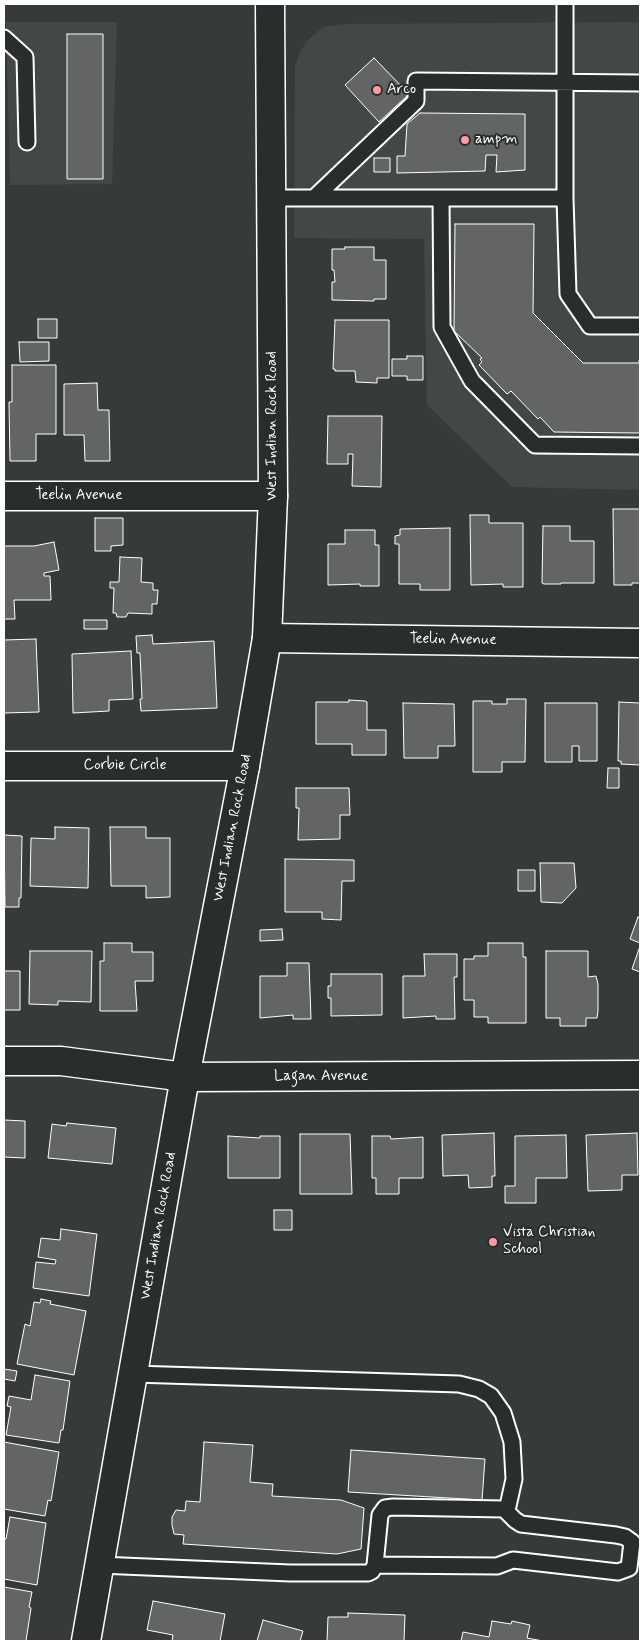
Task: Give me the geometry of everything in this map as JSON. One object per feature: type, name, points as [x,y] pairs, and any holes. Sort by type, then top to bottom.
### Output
[{"type":"street","name":"West Indian Rock Road","points":[[86,1641],[186,1077],[245,766],[266,638],[274,496],[270,4]]},
{"type":"street","name":"Teelin Avenue","points":[[4,496],[274,496]]},
{"type":"street","name":"Teelin Avenue","points":[[266,638],[640,642]]},
{"type":"street","name":"Corbie Circle","points":[[4,766],[245,766]]},
{"type":"street","name":"Lagan Avenue","points":[[4,1061],[62,1061],[186,1077],[640,1075]]},
{"type":"lane","points":[[565,4],[565,198],[568,294],[590,326],[640,326]]},
{"type":"lane","points":[[4,38],[25,57],[27,142]]},
{"type":"lane","points":[[314,198],[416,101],[416,81],[640,83]]},
{"type":"lane","points":[[271,198],[565,198]]},
{"type":"lane","points":[[441,198],[442,327],[472,381],[535,445],[640,446]]},
{"type":"lane","points":[[99,1565],[290,1573],[358,1573],[372,1571],[376,1563],[380,1515],[385,1508],[504,1509],[508,1506],[514,1479],[512,1442],[503,1413],[491,1396],[479,1389],[459,1384],[133,1374]]},
{"type":"lane","points":[[376,1563],[497,1566],[513,1560],[618,1572],[629,1568],[632,1542],[625,1537],[521,1524],[514,1520],[504,1509]]},
{"type":"shaded area","points":[[6,22],[117,22],[112,184],[10,185]]},
{"type":"shaded area","points":[[640,22],[640,490],[512,487],[427,405],[424,239],[294,238],[295,66],[301,50],[307,41],[323,27],[345,24]]},
{"type":"building","points":[[67,34],[103,34],[103,179],[67,179]]},
{"type":"building","name":"Arco","points":[[374,58],[409,94],[379,122],[345,85]]},
{"type":"building","name":"ampm","points":[[420,113],[525,114],[525,170],[496,172],[497,155],[486,155],[485,171],[397,173],[397,156],[405,156],[407,124]]},
{"type":"building","points":[[374,158],[390,158],[390,172],[374,172]]},
{"type":"building","points":[[455,224],[534,224],[533,313],[583,363],[639,363],[640,360],[640,433],[554,432],[540,417],[538,419],[511,391],[507,394],[479,365],[482,362],[480,359],[482,358],[454,331]]},
{"type":"building","points":[[345,247],[374,247],[374,260],[386,260],[386,299],[374,299],[374,301],[332,300],[332,282],[335,282],[334,270],[332,270],[332,249],[345,249]]},
{"type":"building","points":[[38,319],[57,319],[57,338],[38,338]]},
{"type":"building","points":[[335,320],[389,320],[389,378],[377,378],[377,383],[356,382],[355,371],[335,371],[333,369]]},
{"type":"building","points":[[19,342],[49,342],[49,361],[20,362]]},
{"type":"building","points":[[407,356],[423,356],[423,380],[407,380],[407,376],[392,376],[392,359],[407,359]]},
{"type":"building","points":[[12,365],[56,365],[56,434],[36,434],[36,461],[10,461],[9,402],[12,402]]},
{"type":"building","points":[[97,383],[98,410],[109,410],[110,461],[85,461],[84,435],[64,435],[64,384]]},
{"type":"building","points":[[328,416],[382,416],[381,487],[352,486],[353,454],[348,454],[348,464],[327,464]]},
{"type":"building","points":[[613,509],[640,509],[640,583],[614,585]]},
{"type":"building","points":[[470,515],[489,515],[489,523],[523,523],[523,587],[503,587],[503,584],[471,585]]},
{"type":"building","points":[[95,518],[123,518],[123,545],[111,546],[111,551],[95,551]]},
{"type":"building","points":[[543,526],[570,526],[570,541],[594,541],[594,583],[542,583]]},
{"type":"building","points":[[450,528],[450,590],[420,590],[420,584],[399,584],[399,544],[395,544],[395,536],[400,535],[400,529]]},
{"type":"building","points":[[345,530],[375,530],[375,545],[379,545],[379,586],[360,586],[360,584],[328,585],[328,544],[345,544]]},
{"type":"building","points":[[54,542],[59,570],[44,573],[44,576],[50,576],[51,600],[14,600],[15,619],[4,619],[4,546],[34,546]]},
{"type":"building","points":[[120,557],[142,558],[141,582],[153,583],[153,590],[158,590],[157,604],[152,604],[152,614],[128,613],[126,617],[117,617],[116,613],[113,613],[114,588],[110,588],[110,582],[119,582]]},
{"type":"building","points":[[84,620],[107,620],[107,629],[84,629]]},
{"type":"building","points":[[152,635],[153,644],[214,641],[217,708],[141,711],[140,653],[137,653],[136,636]]},
{"type":"building","points":[[36,639],[39,712],[4,713],[4,640]]},
{"type":"building","points":[[131,651],[133,699],[109,700],[109,711],[73,713],[72,654]]},
{"type":"building","points":[[507,699],[526,699],[525,762],[502,762],[502,772],[473,772],[473,701],[492,701],[492,704],[507,704]]},
{"type":"building","points":[[349,700],[367,702],[367,730],[386,730],[386,755],[352,755],[352,744],[316,744],[316,702],[349,702]]},
{"type":"building","points":[[619,702],[640,703],[640,765],[621,764],[621,761],[618,761]]},
{"type":"building","points":[[403,703],[454,704],[455,746],[438,746],[438,758],[404,758]]},
{"type":"building","points":[[545,703],[597,703],[597,761],[579,761],[579,746],[572,746],[572,762],[545,762]]},
{"type":"building","points":[[608,768],[619,768],[619,788],[607,788]]},
{"type":"building","points":[[296,788],[349,788],[350,815],[340,815],[340,839],[298,840],[299,808],[296,808]]},
{"type":"building","points":[[55,827],[89,828],[88,888],[30,886],[31,838],[55,839]]},
{"type":"building","points":[[110,827],[146,827],[146,838],[170,838],[170,897],[146,898],[146,886],[111,886]]},
{"type":"building","points":[[4,835],[22,836],[21,898],[19,898],[19,907],[5,907]]},
{"type":"building","points":[[285,859],[354,860],[354,881],[342,881],[341,920],[322,919],[322,912],[285,912]]},
{"type":"building","points":[[540,863],[574,863],[576,888],[562,903],[541,902]]},
{"type":"building","points":[[518,870],[535,870],[535,891],[518,891]]},
{"type":"building","points":[[638,917],[640,918],[640,943],[630,939]]},
{"type":"building","points":[[282,929],[283,940],[260,941],[260,930]]},
{"type":"building","points":[[104,943],[132,943],[132,952],[153,952],[153,981],[135,981],[137,1011],[100,1011],[100,961],[104,961]]},
{"type":"building","points":[[488,943],[523,943],[523,957],[526,957],[526,1023],[488,1023],[488,1017],[474,1017],[474,1000],[464,1000],[464,959],[474,959],[474,956],[488,956]]},
{"type":"building","points":[[640,946],[640,972],[632,969]]},
{"type":"building","points":[[30,951],[92,951],[91,1002],[58,1001],[58,1005],[29,1004]]},
{"type":"building","points":[[546,951],[588,951],[588,977],[596,976],[598,984],[598,1011],[597,1018],[586,1018],[586,1026],[560,1026],[560,1018],[546,1018]]},
{"type":"building","points":[[424,954],[457,954],[457,977],[454,977],[455,1019],[436,1019],[436,1016],[403,1018],[403,976],[425,976]]},
{"type":"building","points":[[287,963],[309,963],[311,1019],[293,1019],[293,1015],[260,1018],[260,976],[287,976]]},
{"type":"building","points":[[4,971],[20,971],[20,1010],[4,1010]]},
{"type":"building","points":[[331,974],[382,974],[382,1015],[331,1016],[331,998],[328,998],[328,986],[331,986]]},
{"type":"building","points":[[4,1120],[25,1121],[25,1158],[4,1157]]},
{"type":"building","points":[[67,1123],[116,1128],[112,1164],[48,1158],[52,1124],[66,1126]]},
{"type":"building","points":[[494,1133],[495,1176],[492,1176],[492,1187],[469,1188],[468,1175],[443,1176],[442,1135]]},
{"type":"building","points":[[637,1133],[638,1175],[622,1175],[622,1190],[588,1191],[586,1135]]},
{"type":"building","points":[[300,1134],[350,1134],[352,1194],[300,1194]]},
{"type":"building","points":[[566,1135],[567,1178],[536,1178],[536,1203],[505,1203],[505,1186],[515,1186],[515,1136]]},
{"type":"building","points":[[228,1136],[260,1138],[260,1136],[280,1136],[280,1178],[228,1178]]},
{"type":"building","points":[[372,1136],[390,1136],[391,1139],[423,1137],[423,1178],[399,1178],[399,1194],[376,1194],[376,1178],[372,1178]]},
{"type":"building","points":[[274,1210],[292,1210],[292,1230],[274,1230]]},
{"type":"building","points":[[61,1229],[97,1234],[89,1296],[33,1288],[36,1262],[55,1264],[56,1260],[38,1257],[41,1238],[60,1240]]},
{"type":"building","points":[[41,1299],[51,1301],[50,1304],[86,1311],[74,1375],[17,1364],[25,1324],[30,1326],[34,1302],[40,1303]]},
{"type":"building","points":[[4,1369],[17,1371],[15,1381],[4,1379]]},
{"type":"building","points":[[35,1375],[70,1381],[63,1430],[61,1430],[59,1443],[6,1435],[11,1407],[7,1406],[9,1396],[31,1400]]},
{"type":"building","points":[[4,1442],[59,1452],[51,1501],[48,1500],[45,1516],[4,1509]]},
{"type":"building","points":[[204,1442],[253,1445],[250,1482],[273,1484],[272,1496],[341,1500],[364,1508],[361,1549],[337,1554],[183,1544],[184,1535],[174,1534],[172,1517],[176,1510],[185,1511],[186,1501],[200,1502]]},
{"type":"building","points":[[351,1450],[485,1459],[482,1500],[348,1492]]},
{"type":"building","points":[[10,1517],[46,1523],[37,1585],[4,1579],[4,1539],[6,1539]]},
{"type":"building","points":[[4,1587],[32,1592],[26,1641],[4,1641]]},
{"type":"building","points":[[153,1601],[225,1614],[220,1641],[172,1641],[173,1635],[147,1630]]},
{"type":"building","points":[[348,1613],[405,1615],[404,1641],[327,1641],[328,1617],[348,1617]]},
{"type":"building","points":[[263,1620],[303,1631],[300,1641],[257,1641]]},
{"type":"building","points":[[492,1621],[511,1624],[512,1621],[530,1625],[527,1638],[543,1641],[461,1641],[463,1632],[489,1637]]},
{"type":"place","name":"Arco","points":[[377,90]]},
{"type":"place","name":"ampm","points":[[465,140]]},
{"type":"place","name":"Vista Christian School","points":[[493,1242]]}]
